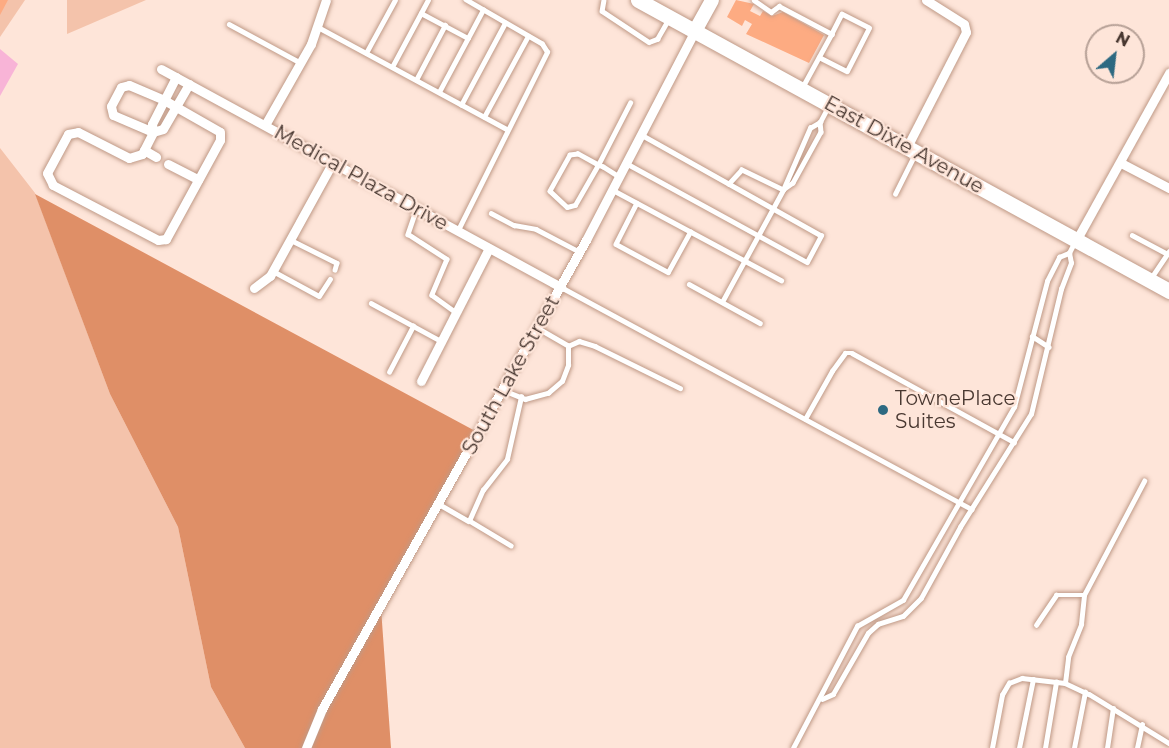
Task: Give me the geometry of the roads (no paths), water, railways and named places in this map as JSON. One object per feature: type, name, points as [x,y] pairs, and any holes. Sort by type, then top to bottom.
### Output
[{"type":"main road","name":"East Dixie Avenue","points":[[638,0],[1169,291]]},
{"type":"street","points":[[265,125],[302,63],[318,27],[326,0]]},
{"type":"street","name":"South Lake Street","points":[[306,748],[322,709],[561,287],[712,0]]},
{"type":"street","points":[[912,149],[966,32],[964,24],[928,0]]},
{"type":"street","name":"Medical Plaza Drive","points":[[161,69],[561,287]]},
{"type":"street","points":[[1077,239],[1169,73]]},
{"type":"street","points":[[176,77],[164,100],[152,124],[153,132],[144,150],[129,158],[78,132],[68,134],[47,173],[53,185],[158,240],[166,239],[220,140],[220,132],[175,107],[164,100],[129,85],[121,87],[111,106],[113,115],[153,132],[163,129],[175,107],[189,84]]},
{"type":"street","points":[[144,150],[156,157]]},
{"type":"street","points":[[254,288],[265,283],[273,271],[333,162]]},
{"type":"street","points":[[1120,163],[1169,188]]},
{"type":"street","points":[[168,164],[198,179]]},
{"type":"street","points":[[421,381],[489,248]]},
{"type":"lane","points":[[366,53],[395,0]]},
{"type":"lane","points":[[392,67],[428,0]]},
{"type":"lane","points":[[457,230],[503,145],[507,129],[547,52],[528,36],[466,0]]},
{"type":"lane","points":[[603,0],[602,11],[649,42],[657,39],[670,17]]},
{"type":"lane","points":[[754,0],[771,12],[779,6],[832,34]]},
{"type":"lane","points":[[439,92],[483,10]]},
{"type":"lane","points":[[421,13],[468,38]]},
{"type":"lane","points":[[802,89],[819,57],[832,34],[842,14],[869,28],[846,71],[819,57]]},
{"type":"lane","points":[[461,105],[505,22]]},
{"type":"lane","points":[[229,24],[302,63]]},
{"type":"lane","points":[[416,80],[445,25]]},
{"type":"lane","points":[[318,27],[507,129]]},
{"type":"lane","points":[[484,117],[528,36]]},
{"type":"lane","points":[[620,177],[598,165],[578,154],[570,155],[550,191],[555,199],[567,207],[575,205],[598,165],[630,103]]},
{"type":"lane","points":[[783,190],[793,183],[821,132],[820,122],[829,104]]},
{"type":"lane","points":[[722,302],[783,190],[810,128],[820,122]]},
{"type":"lane","points":[[626,163],[807,262],[821,236],[641,135]]},
{"type":"lane","points":[[895,194],[912,149]]},
{"type":"lane","points":[[793,164],[801,168]]},
{"type":"lane","points":[[729,184],[742,170],[783,190]]},
{"type":"lane","points":[[613,190],[781,280]]},
{"type":"lane","points":[[637,203],[616,244],[668,272],[690,232]]},
{"type":"lane","points":[[417,208],[408,234],[447,259],[432,295],[456,312]]},
{"type":"lane","points":[[491,213],[514,225],[536,229],[580,252]]},
{"type":"lane","points":[[1132,235],[1168,252],[1150,280]]},
{"type":"lane","points":[[794,748],[822,699],[821,688],[846,645],[867,617],[903,600],[999,434],[1023,382],[1032,336],[1047,281],[1059,257],[1069,253],[1077,239]]},
{"type":"lane","points":[[291,240],[338,264],[335,270]]},
{"type":"lane","points":[[822,699],[833,694],[857,650],[878,624],[903,616],[913,608],[1031,414],[1049,347],[1061,289],[1071,263],[1069,253]]},
{"type":"lane","points":[[273,271],[319,296],[330,279]]},
{"type":"lane","points":[[689,284],[759,323]]},
{"type":"lane","points":[[561,287],[972,509]]},
{"type":"lane","points":[[371,303],[441,341]]},
{"type":"lane","points":[[389,372],[413,326]]},
{"type":"lane","points":[[537,328],[568,346]]},
{"type":"lane","points":[[1032,336],[1049,347]]},
{"type":"lane","points":[[568,346],[579,341],[596,346],[680,388]]},
{"type":"lane","points":[[503,390],[521,397],[548,393],[562,381],[568,365],[568,346]]},
{"type":"lane","points":[[805,419],[845,353],[1014,442]]},
{"type":"lane","points":[[469,521],[483,490],[507,459],[521,397]]},
{"type":"lane","points":[[1065,683],[1068,657],[1081,624],[1083,596],[1144,481]]},
{"type":"lane","points":[[439,504],[511,546]]},
{"type":"lane","points":[[916,577],[928,584]]},
{"type":"lane","points":[[1036,625],[1056,595],[1083,596]]},
{"type":"lane","points":[[846,645],[857,650]]},
{"type":"lane","points":[[992,748],[1002,695],[1010,683],[1022,678],[1065,683],[1113,708],[1169,743]]},
{"type":"lane","points":[[1020,748],[1033,679]]},
{"type":"lane","points":[[1045,748],[1056,682]]},
{"type":"lane","points":[[1074,748],[1085,692]]},
{"type":"lane","points":[[1107,748],[1113,708]]},
{"type":"lane","points":[[1137,748],[1142,725]]},
{"type":"place","name":"TownePlace Suites","points":[[883,410]]}]
